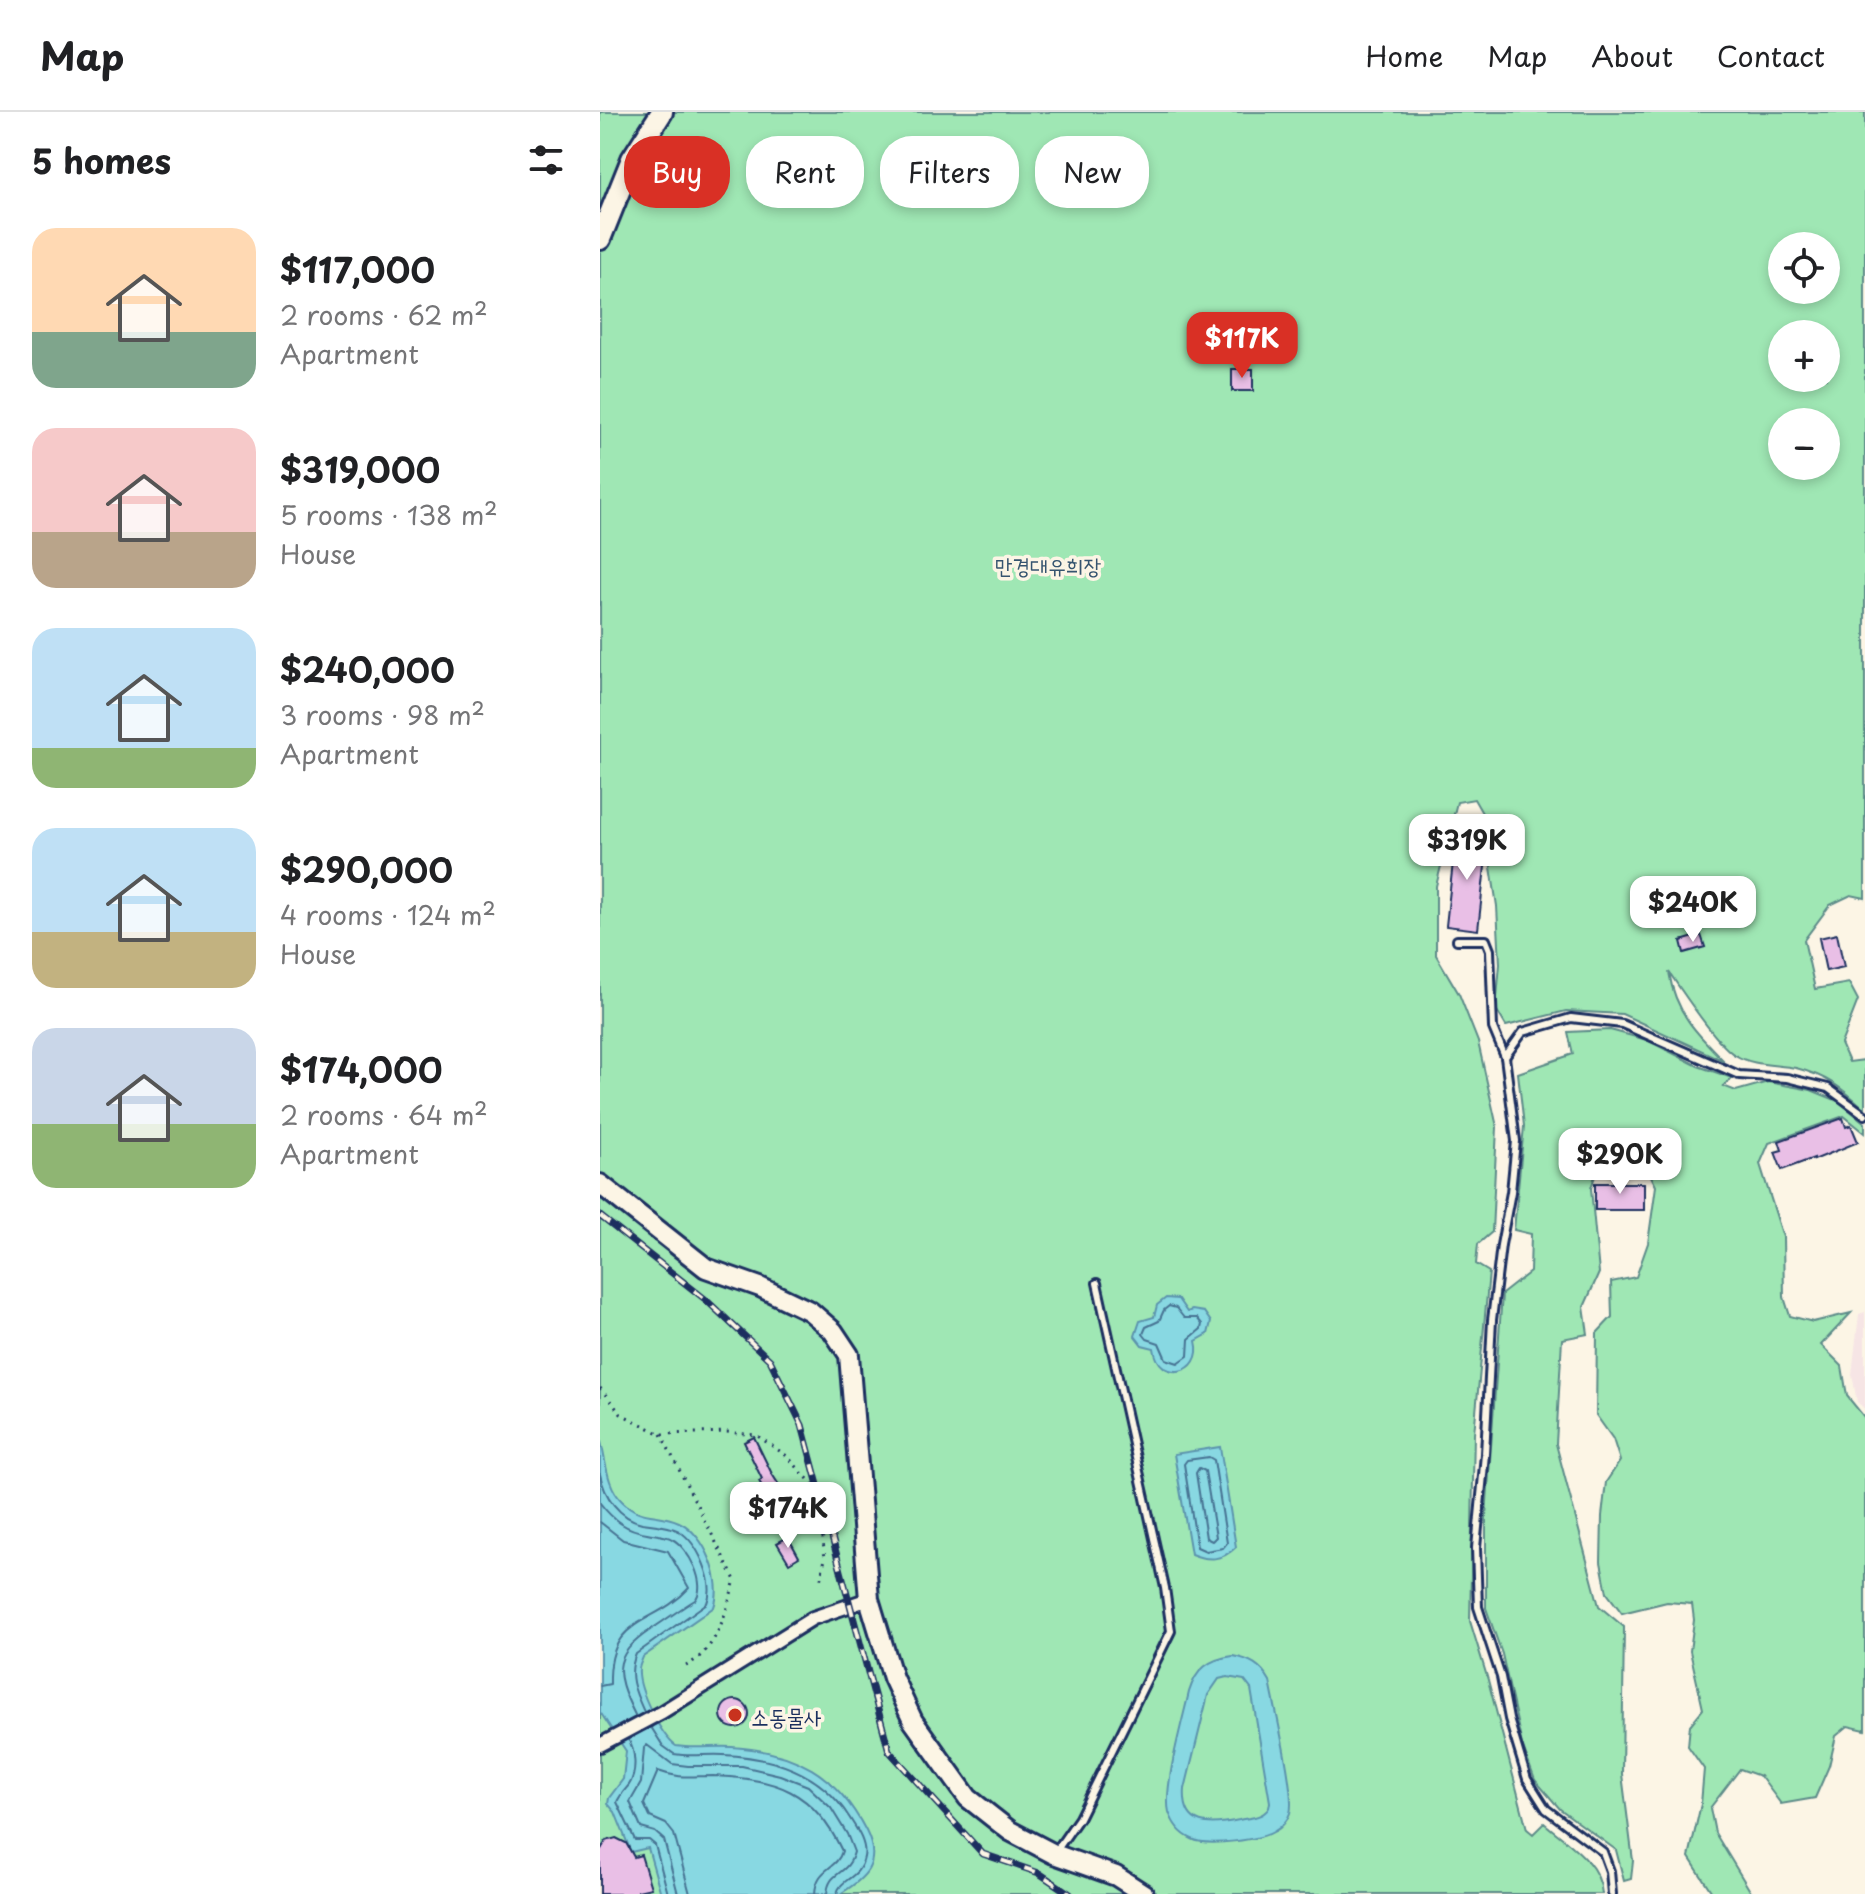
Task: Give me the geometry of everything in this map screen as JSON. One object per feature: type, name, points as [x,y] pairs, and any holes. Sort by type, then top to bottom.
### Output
[{"type":"main road","points":[[600,239],[632,159],[662,112]]},
{"type":"street","points":[[600,1184],[706,1268],[760,1287],[810,1311],[833,1331],[849,1355],[869,1599],[900,1693],[913,1721],[968,1798],[1010,1831],[1054,1854],[1116,1876],[1144,1894]]},
{"type":"street","points":[[601,1744],[662,1712],[813,1618],[869,1599]]},
{"type":"lane","points":[[1457,940],[1486,940],[1490,950],[1493,1028],[1505,1057],[1516,1141],[1492,1320],[1476,1548],[1478,1607],[1501,1677],[1509,1719],[1527,1779],[1546,1809],[1603,1852],[1610,1871],[1612,1894]]},
{"type":"lane","points":[[1505,1057],[1523,1032],[1571,1018],[1622,1024],[1739,1075],[1787,1078],[1828,1088],[1865,1115]]},
{"type":"lane","points":[[1054,1854],[1079,1818],[1171,1631],[1165,1588],[1097,1283]]},
{"type":"path","points":[[600,1388],[621,1414],[661,1434],[726,1432],[756,1435],[787,1456],[817,1489],[825,1559],[820,1581]]},
{"type":"path","points":[[661,1434],[735,1580],[718,1634],[700,1658],[686,1666]]},
{"type":"shaded area","points":[[1865,1312],[1865,1409],[1857,1402],[1852,1374],[1859,1314]]},
{"type":"green space","name":"만경대유희장","points":[[600,112],[1865,112],[1865,898],[1851,895],[1830,905],[1804,940],[1815,989],[1849,983],[1858,1000],[1841,1044],[1849,1062],[1865,1060],[1865,1109],[1841,1089],[1817,1075],[1796,1068],[1749,1061],[1735,1055],[1710,1030],[1669,972],[1682,1011],[1696,1032],[1724,1061],[1622,1014],[1566,1011],[1506,1026],[1496,1009],[1500,964],[1497,906],[1489,854],[1490,827],[1474,799],[1457,802],[1436,886],[1436,955],[1459,994],[1478,1042],[1497,1127],[1492,1232],[1478,1244],[1476,1264],[1489,1272],[1474,1434],[1470,1621],[1527,1829],[1533,1834],[1544,1823],[1572,1846],[1595,1872],[1602,1894],[600,1894]]},
{"type":"green space","points":[[1610,1030],[1647,1040],[1698,1066],[1732,1078],[1723,1086],[1736,1091],[1768,1082],[1811,1090],[1838,1101],[1865,1123],[1865,1133],[1844,1116],[1769,1143],[1760,1164],[1783,1237],[1784,1297],[1790,1316],[1813,1322],[1851,1313],[1821,1345],[1842,1366],[1847,1396],[1865,1418],[1865,1730],[1848,1726],[1836,1736],[1829,1766],[1815,1798],[1781,1804],[1760,1776],[1740,1769],[1710,1808],[1715,1833],[1752,1894],[1713,1894],[1689,1857],[1701,1804],[1704,1769],[1688,1746],[1690,1725],[1703,1709],[1690,1651],[1694,1620],[1692,1604],[1667,1602],[1622,1613],[1607,1593],[1601,1562],[1606,1482],[1620,1461],[1613,1439],[1596,1415],[1597,1333],[1612,1317],[1611,1282],[1636,1277],[1648,1243],[1656,1186],[1650,1174],[1602,1169],[1595,1176],[1591,1188],[1599,1273],[1584,1307],[1588,1334],[1562,1339],[1556,1444],[1599,1606],[1624,1627],[1622,1774],[1633,1861],[1631,1879],[1624,1881],[1616,1850],[1560,1809],[1535,1780],[1522,1745],[1502,1654],[1486,1608],[1486,1516],[1502,1294],[1530,1272],[1531,1234],[1514,1230],[1524,1126],[1518,1073],[1573,1054],[1568,1032]]},
{"type":"water","points":[[1166,1298],[1178,1299],[1187,1312],[1204,1312],[1211,1322],[1208,1334],[1196,1341],[1194,1362],[1180,1371],[1164,1367],[1157,1359],[1154,1348],[1142,1345],[1135,1336],[1140,1321],[1154,1317],[1157,1305]]},
{"type":"water","points":[[600,1438],[610,1480],[622,1501],[636,1511],[671,1519],[688,1528],[704,1547],[714,1572],[714,1607],[643,1657],[639,1677],[651,1711],[676,1746],[732,1747],[775,1754],[812,1769],[842,1794],[871,1842],[872,1861],[864,1875],[840,1894],[661,1894],[648,1848],[631,1852],[615,1812],[608,1804],[623,1779],[626,1751],[600,1712]]},
{"type":"water","points":[[1220,1447],[1236,1547],[1225,1555],[1209,1559],[1191,1554],[1174,1454]]},
{"type":"water","points":[[1225,1657],[1250,1661],[1270,1681],[1287,1770],[1290,1813],[1282,1826],[1268,1834],[1234,1841],[1199,1841],[1184,1834],[1169,1812],[1171,1771],[1192,1684],[1205,1666]],"holes":[[[1219,1679],[1244,1680],[1251,1689],[1269,1807],[1262,1815],[1252,1818],[1200,1822],[1188,1812],[1185,1789],[1208,1695]]]},
{"type":"building","points":[[1232,369],[1253,369],[1253,391],[1232,391]]},
{"type":"building","points":[[1456,835],[1488,839],[1478,930],[1446,926]]},
{"type":"building","points":[[1837,934],[1844,967],[1826,971],[1819,938]]},
{"type":"building","points":[[1701,935],[1705,947],[1684,953],[1681,941]]},
{"type":"building","points":[[1843,1118],[1846,1127],[1851,1125],[1858,1142],[1782,1170],[1775,1152],[1782,1150],[1779,1141]]},
{"type":"building","points":[[1595,1183],[1644,1183],[1644,1210],[1595,1210]]},
{"type":"building","points":[[754,1437],[786,1496],[772,1504],[744,1442]]},
{"type":"building","points":[[788,1537],[799,1557],[789,1563],[777,1543]]},
{"type":"building","name":"소동물사","points":[[735,1700],[745,1704],[749,1714],[745,1724],[735,1728],[725,1724],[721,1714],[725,1704]]},
{"type":"building","points":[[616,1838],[626,1843],[634,1857],[641,1855],[651,1888],[638,1891],[639,1894],[600,1894],[600,1851],[606,1841]]},
{"type":"railway","points":[[600,1216],[705,1299],[770,1360],[802,1425],[889,1751],[983,1854],[1039,1873],[1070,1894]]},
{"type":"place","name":"소동물사","points":[[735,1715]]}]
